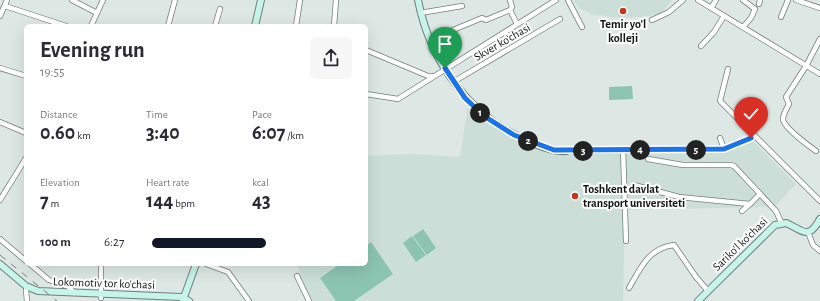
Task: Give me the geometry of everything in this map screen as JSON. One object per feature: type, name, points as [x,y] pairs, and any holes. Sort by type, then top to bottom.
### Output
[{"type":"main road","points":[[252,24],[257,0]]},
{"type":"main road","points":[[255,24],[261,0]]},
{"type":"main road","points":[[418,0],[420,13],[431,42],[454,82],[474,108],[501,128],[540,146],[558,151],[566,151]]},
{"type":"main road","points":[[808,232],[814,229],[820,219]]},
{"type":"main road","name":"Sariko'l ko'chasi","points":[[698,301],[769,229],[781,222],[788,224],[801,232],[808,232]]},
{"type":"main road","points":[[0,264],[26,288]]},
{"type":"main road","points":[[182,300],[192,266]]},
{"type":"main road","points":[[182,300],[195,266]]},
{"type":"main road","points":[[0,268],[26,288]]},
{"type":"main road","name":"Lokomotiv tor ko'chasi","points":[[26,288],[38,291],[75,294],[182,300]]},
{"type":"main road","name":"Lokomotiv tor ko'chasi","points":[[26,288],[39,295],[101,296]]},
{"type":"street","points":[[0,16],[7,0]]},
{"type":"street","points":[[72,0],[97,13]]},
{"type":"street","points":[[92,24],[103,0]]},
{"type":"street","points":[[169,24],[175,0]]},
{"type":"street","points":[[296,24],[300,0]]},
{"type":"street","points":[[334,24],[336,0]]},
{"type":"street","points":[[510,0],[512,7],[510,10],[517,24]]},
{"type":"street","points":[[368,94],[397,100],[428,82],[432,76],[556,0]]},
{"type":"street","points":[[568,0],[582,27]]},
{"type":"street","points":[[652,20],[669,12],[683,0]]},
{"type":"street","points":[[698,0],[820,74]]},
{"type":"street","points":[[711,8],[716,0]]},
{"type":"street","points":[[743,0],[754,8],[751,18],[743,27]]},
{"type":"street","points":[[781,18],[788,0]]},
{"type":"street","points":[[796,0],[820,8]]},
{"type":"street","points":[[5,6],[60,24]]},
{"type":"street","points":[[420,13],[462,6]]},
{"type":"street","points":[[216,24],[220,9]]},
{"type":"street","points":[[453,30],[482,18],[486,20],[510,10]]},
{"type":"street","points":[[701,46],[714,32],[724,16]]},
{"type":"street","name":"Skver ko'chasi","points":[[454,82],[560,19]]},
{"type":"street","points":[[816,151],[784,122],[783,118],[789,104],[786,97],[806,66],[820,39]]},
{"type":"street","points":[[368,51],[428,76],[432,76]]},
{"type":"street","points":[[0,68],[24,75]]},
{"type":"street","points":[[728,69],[720,101],[820,201]]},
{"type":"street","points":[[0,122],[24,132]]},
{"type":"street","points":[[566,151],[623,149],[724,149],[739,144],[753,135]]},
{"type":"street","points":[[720,138],[724,149]]},
{"type":"street","points":[[623,149],[626,241]]},
{"type":"street","points":[[648,159],[683,165],[734,166],[776,211],[781,222]]},
{"type":"street","points":[[0,200],[24,163]]},
{"type":"street","points":[[634,185],[679,197],[750,204]]},
{"type":"street","points":[[742,211],[760,194]]},
{"type":"street","points":[[808,232],[813,245],[820,251]]},
{"type":"street","points":[[0,239],[24,259]]},
{"type":"street","points":[[629,288],[646,258],[663,247],[674,245],[696,277],[708,291]]},
{"type":"street","points":[[32,266],[49,280],[69,287],[75,294]]},
{"type":"street","points":[[101,266],[101,296]]},
{"type":"street","points":[[212,266],[228,272],[249,301]]},
{"type":"street","points":[[297,276],[309,301]]},
{"type":"street","points":[[26,288],[27,301]]},
{"type":"shaded area","name":"Temir yo'l kolleji","points":[[573,0],[672,0],[661,14],[619,18],[591,14],[579,8]]},
{"type":"shaded area","name":"Toshkent davlat transport universiteti","points":[[468,105],[520,143],[566,154],[724,152],[753,141],[796,184],[771,211],[767,207],[625,210],[623,301],[311,301],[302,285],[297,266],[368,266],[368,156],[412,154],[460,157]]},
{"type":"green space","points":[[632,86],[633,99],[609,100],[609,87]]},
{"type":"green space","points":[[423,229],[436,248],[427,255],[413,236]]},
{"type":"green space","points":[[412,236],[426,255],[416,262],[403,243]]},
{"type":"green space","points":[[371,242],[393,274],[354,301],[336,301],[320,278],[337,266],[368,266],[368,244]]},
{"type":"railway","points":[[0,255],[57,301]]},
{"type":"place","name":"Temir yo'l kolleji","points":[[623,11]]},
{"type":"place","name":"Toshkent davlat transport universiteti","points":[[575,196]]},
{"type":"route","points":[[445,68],[465,98],[484,116],[501,128],[526,141],[562,152],[623,149],[724,149],[751,138]]}]
